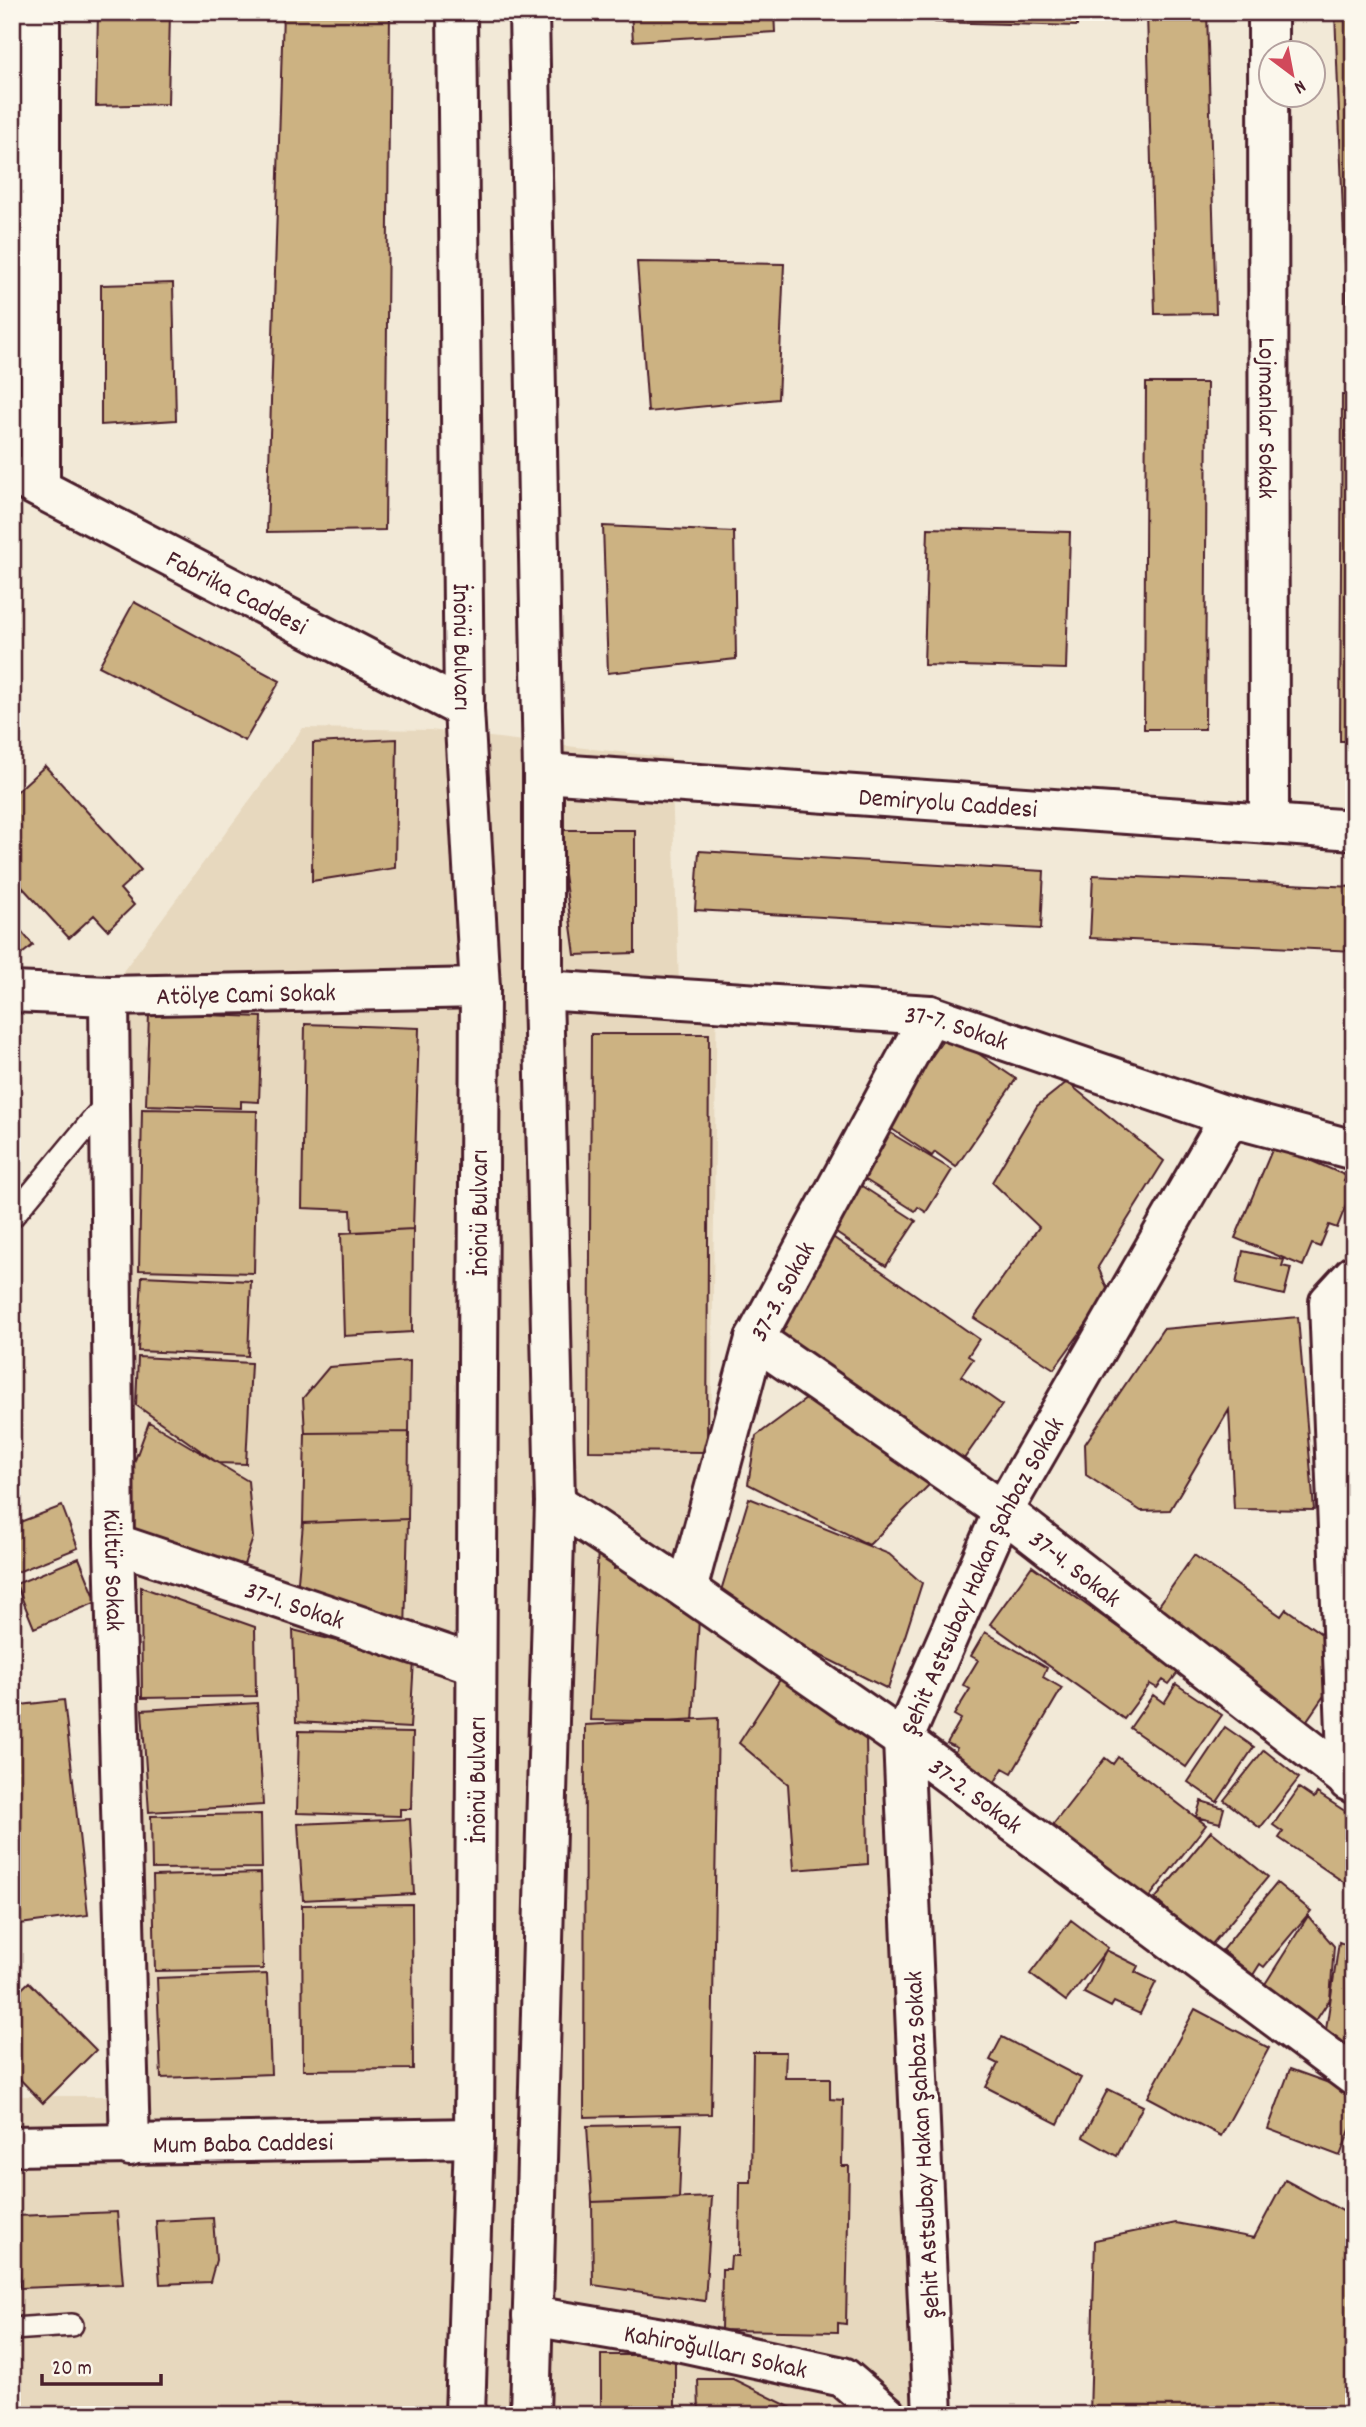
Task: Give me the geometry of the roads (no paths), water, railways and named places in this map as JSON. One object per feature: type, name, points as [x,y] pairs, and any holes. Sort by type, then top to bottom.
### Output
[{"type":"street","points":[[26,481],[40,12]]},
{"type":"street","name":"İnönü Bulvarı","points":[[457,12],[464,709],[480,988],[474,2138],[465,2415]]},
{"type":"street","points":[[529,12],[542,773],[543,990],[555,1502],[530,2415]]},
{"type":"street","name":"Lojmanlar Sokak","points":[[1268,12],[1269,824]]},
{"type":"street","name":"Fabrika Caddesi","points":[[26,481],[464,709]]},
{"type":"street","name":"Demiryolu Caddesi","points":[[542,773],[1354,830]]},
{"type":"street","name":"Atölye Cami Sokak","points":[[12,992],[109,996],[480,988]]},
{"type":"street","name":"37-7. Sokak","points":[[543,990],[930,1014],[1230,1117],[1354,1150]]},
{"type":"street","name":"Kültür Sokak","points":[[109,996],[114,1543],[130,2146]]},
{"type":"street","name":"37-3. Sokak","points":[[687,1590],[755,1339],[930,1014]]},
{"type":"street","name":"Şehit Astsubay Hakan Şahbaz Sokak","points":[[933,2415],[903,1740],[1003,1511],[1230,1117]]},
{"type":"street","points":[[1351,1782],[1329,1302],[1354,1275]]},
{"type":"street","name":"37-4. Sokak","points":[[755,1339],[1003,1511],[1351,1782]]},
{"type":"street","name":"37-2. Sokak","points":[[555,1502],[903,1740],[1354,2076]]},
{"type":"street","name":"37-1. Sokak","points":[[114,1543],[475,1665]]},
{"type":"street","name":"Mum Baba Caddesi","points":[[12,2146],[474,2138]]},
{"type":"street","name":"Kahiroğulları Sokak","points":[[532,2316],[668,2339],[843,2377],[887,2415]]},
{"type":"lane","points":[[12,1217],[110,1099]]},
{"type":"lane","points":[[12,2329],[72,2325]]}]
